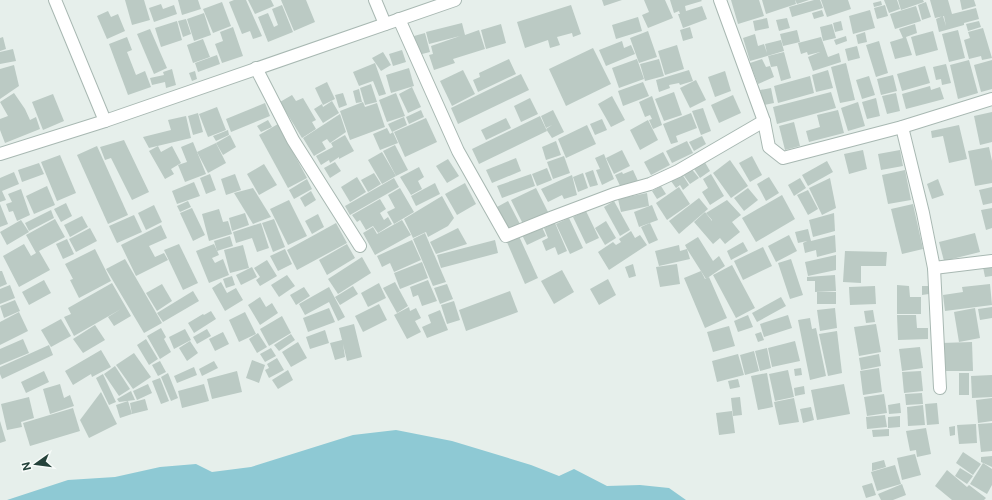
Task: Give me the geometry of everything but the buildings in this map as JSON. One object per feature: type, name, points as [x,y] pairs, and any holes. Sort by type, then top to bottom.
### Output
[{"type":"street","points":[[55,0],[105,121]]},
{"type":"street","points":[[375,0],[385,24]]},
{"type":"street","points":[[0,154],[105,121],[455,0]]},
{"type":"street","points":[[720,0],[764,121],[769,147],[783,158],[902,127],[992,99]]},
{"type":"street","points":[[399,19],[458,152],[506,236],[614,194],[650,184],[678,170],[764,121]]},
{"type":"street","points":[[256,68],[293,140],[360,246]]},
{"type":"street","points":[[902,127],[923,213],[934,268],[940,388]]},
{"type":"street","points":[[934,268],[992,261]]},
{"type":"water","points":[[396,430],[452,441],[531,465],[559,476],[574,469],[607,486],[640,485],[669,488],[686,500],[7,500],[68,480],[115,477],[160,467],[196,464],[212,472],[251,467],[353,435]]}]
